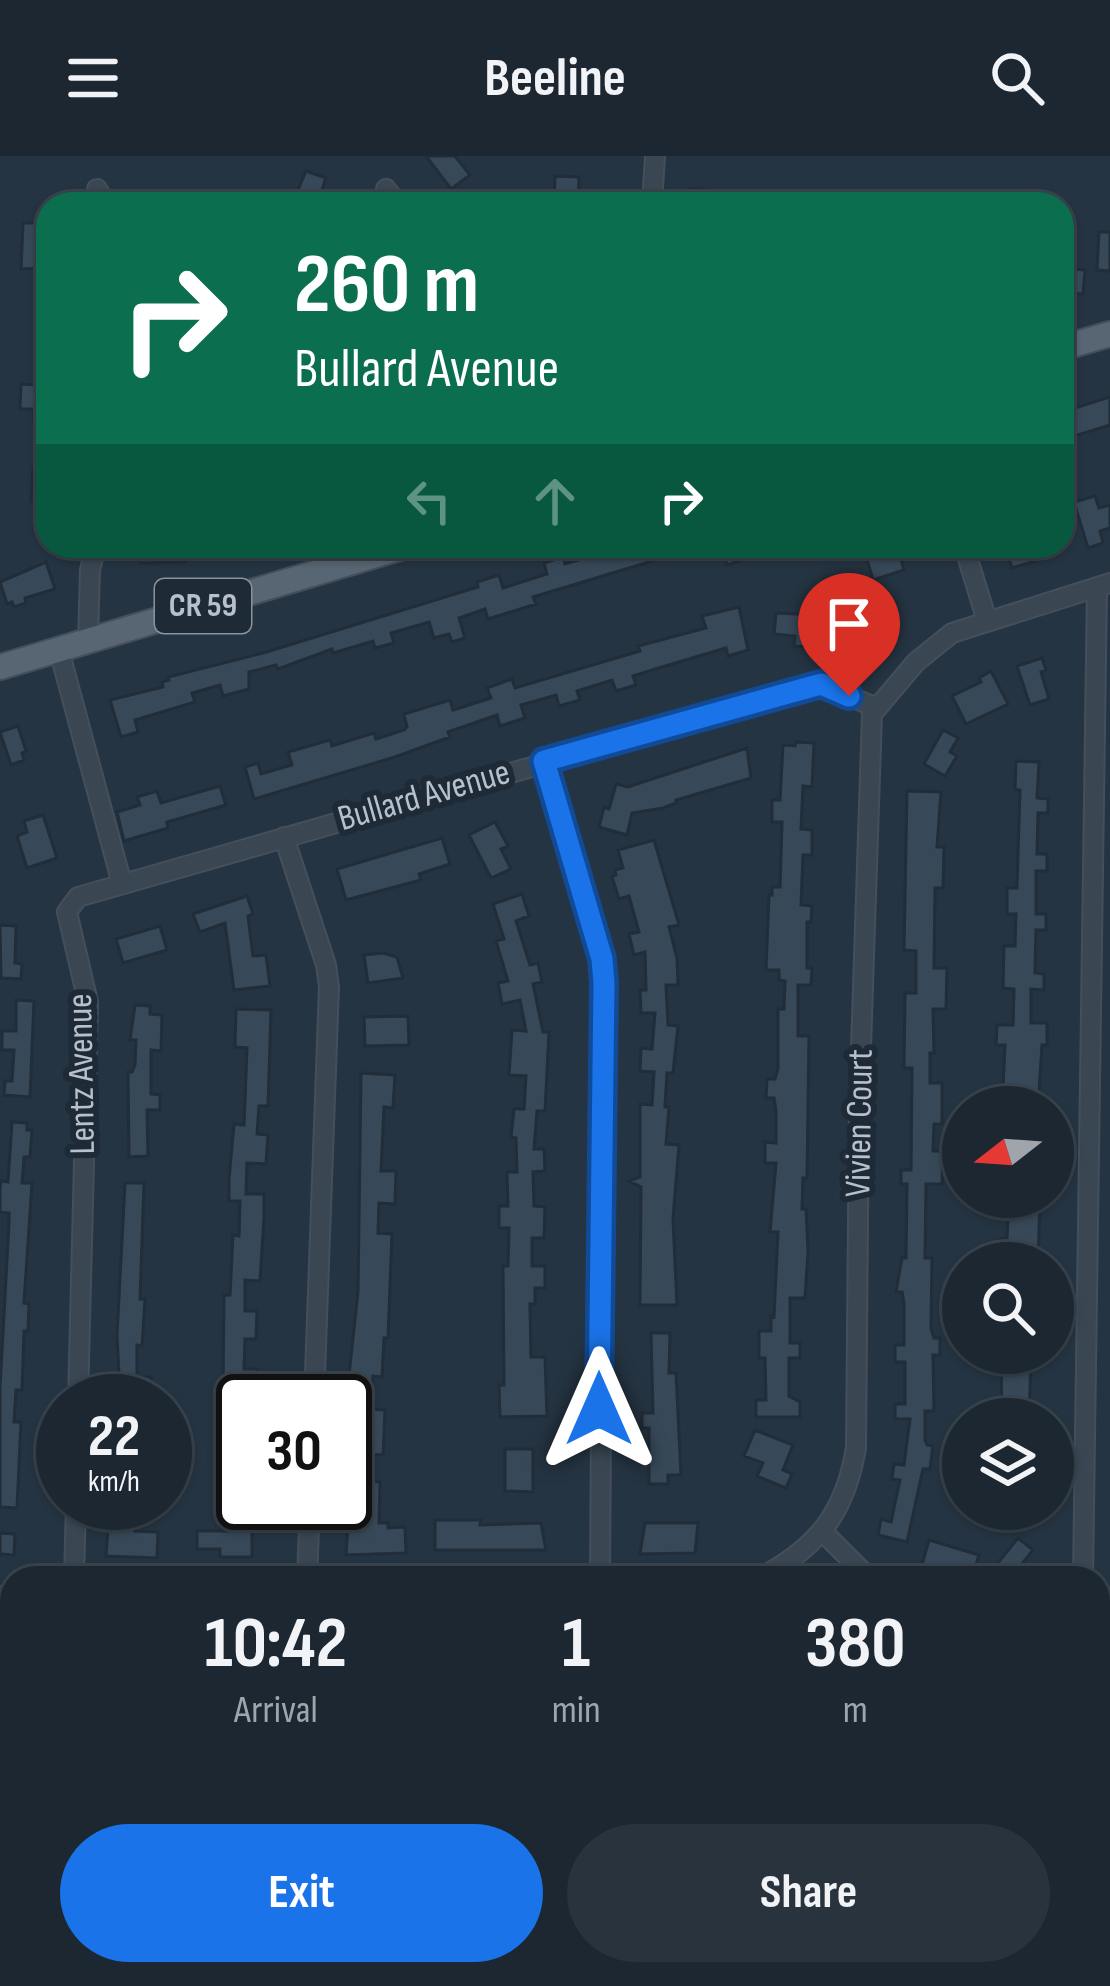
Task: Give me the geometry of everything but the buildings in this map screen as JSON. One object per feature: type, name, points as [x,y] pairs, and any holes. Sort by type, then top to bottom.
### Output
[{"type":"main road","points":[[1074,344],[1110,334]]},
{"type":"main road","name":"CR 59","points":[[0,667],[360,558]]},
{"type":"street","points":[[653,192],[655,156]]},
{"type":"street","points":[[88,641],[94,558]]},
{"type":"street","points":[[968,558],[987,621]]},
{"type":"street","points":[[877,708],[933,646],[987,621],[1103,585],[1083,1566]]},
{"type":"street","points":[[59,650],[122,884]]},
{"type":"street","name":"Bullard Avenue","points":[[122,884],[821,684],[877,708]]},
{"type":"street","name":"Vivien Court","points":[[823,1532],[843,1498],[856,1448],[859,1108],[872,713],[877,708]]},
{"type":"street","points":[[544,761],[602,959],[604,983],[600,1566]]},
{"type":"street","points":[[284,837],[329,987],[315,1374]]},
{"type":"street","name":"Lentz Avenue","points":[[79,1374],[88,1002],[67,912],[78,898],[122,884]]},
{"type":"street","points":[[1089,1118],[1110,1118]]},
{"type":"street","points":[[74,1566],[75,1530]]},
{"type":"street","points":[[307,1566],[309,1530]]},
{"type":"street","points":[[776,1566],[823,1532],[856,1566]]},
{"type":"route","points":[[599,1409],[602,959],[544,761],[821,684],[849,696]]}]
